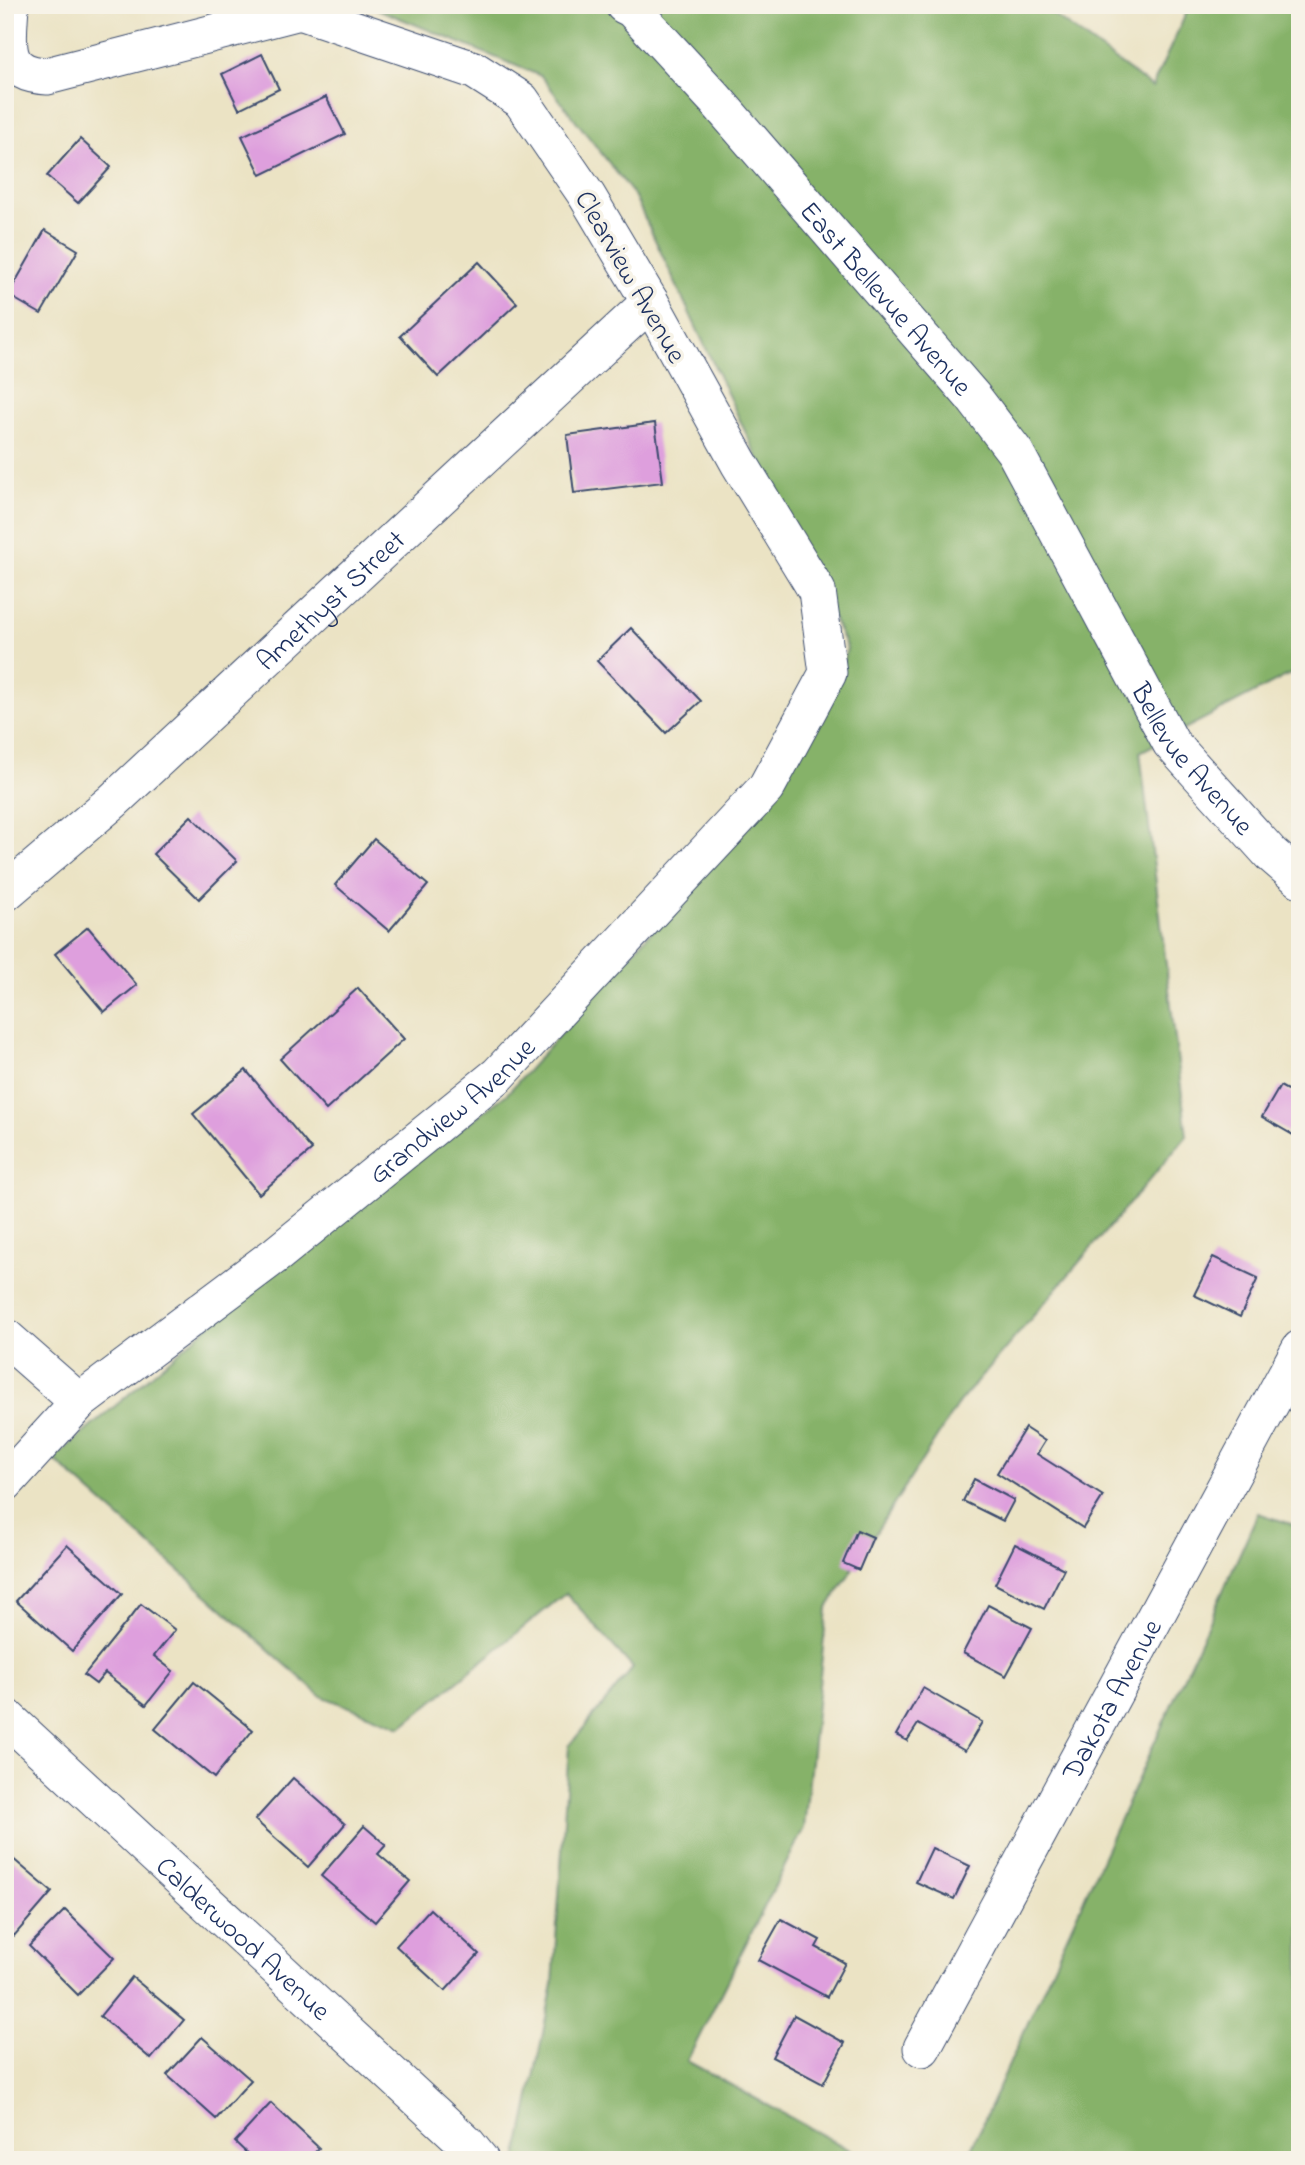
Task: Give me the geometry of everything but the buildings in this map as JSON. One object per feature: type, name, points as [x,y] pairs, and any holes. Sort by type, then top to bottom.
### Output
[{"type":"street","points":[[10,5],[9,58],[18,71],[28,75],[47,76],[312,8]]},
{"type":"street","name":"East Bellevue Avenue","points":[[624,5],[632,9],[716,100],[973,397],[1015,452],[1107,622]]},
{"type":"street","name":"Clearview Avenue","points":[[312,8],[474,70],[520,100],[587,196],[650,302],[739,463],[817,591],[828,673]]},
{"type":"street","name":"Amethyst Street","points":[[5,892],[122,793],[650,302]]},
{"type":"street","name":"Bellevue Avenue","points":[[1107,622],[1171,743],[1271,855],[1300,879]]},
{"type":"street","name":"Grandview Avenue","points":[[5,1483],[79,1402],[277,1254],[498,1075],[766,788],[828,673]]},
{"type":"street","points":[[5,1337],[79,1402]]},
{"type":"street","name":"Dakota Avenue","points":[[922,2048],[1300,1349]]},
{"type":"street","name":"Calderwood Avenue","points":[[5,1716],[457,2134],[480,2160]]},
{"type":"green space","points":[[355,5],[1040,5],[1152,87],[1190,5],[1300,8],[1300,669],[1140,752],[1187,1136],[958,1404],[827,1609],[804,1828],[687,2061],[868,2160],[517,2160],[553,1984],[569,1746],[633,1668],[566,1593],[401,1727],[321,1696],[53,1459],[299,1249],[507,1094],[767,801],[835,692],[847,648],[634,195],[541,76],[375,8]]},
{"type":"green space","points":[[1258,1513],[1300,1527],[1300,2160],[966,2160]]}]
